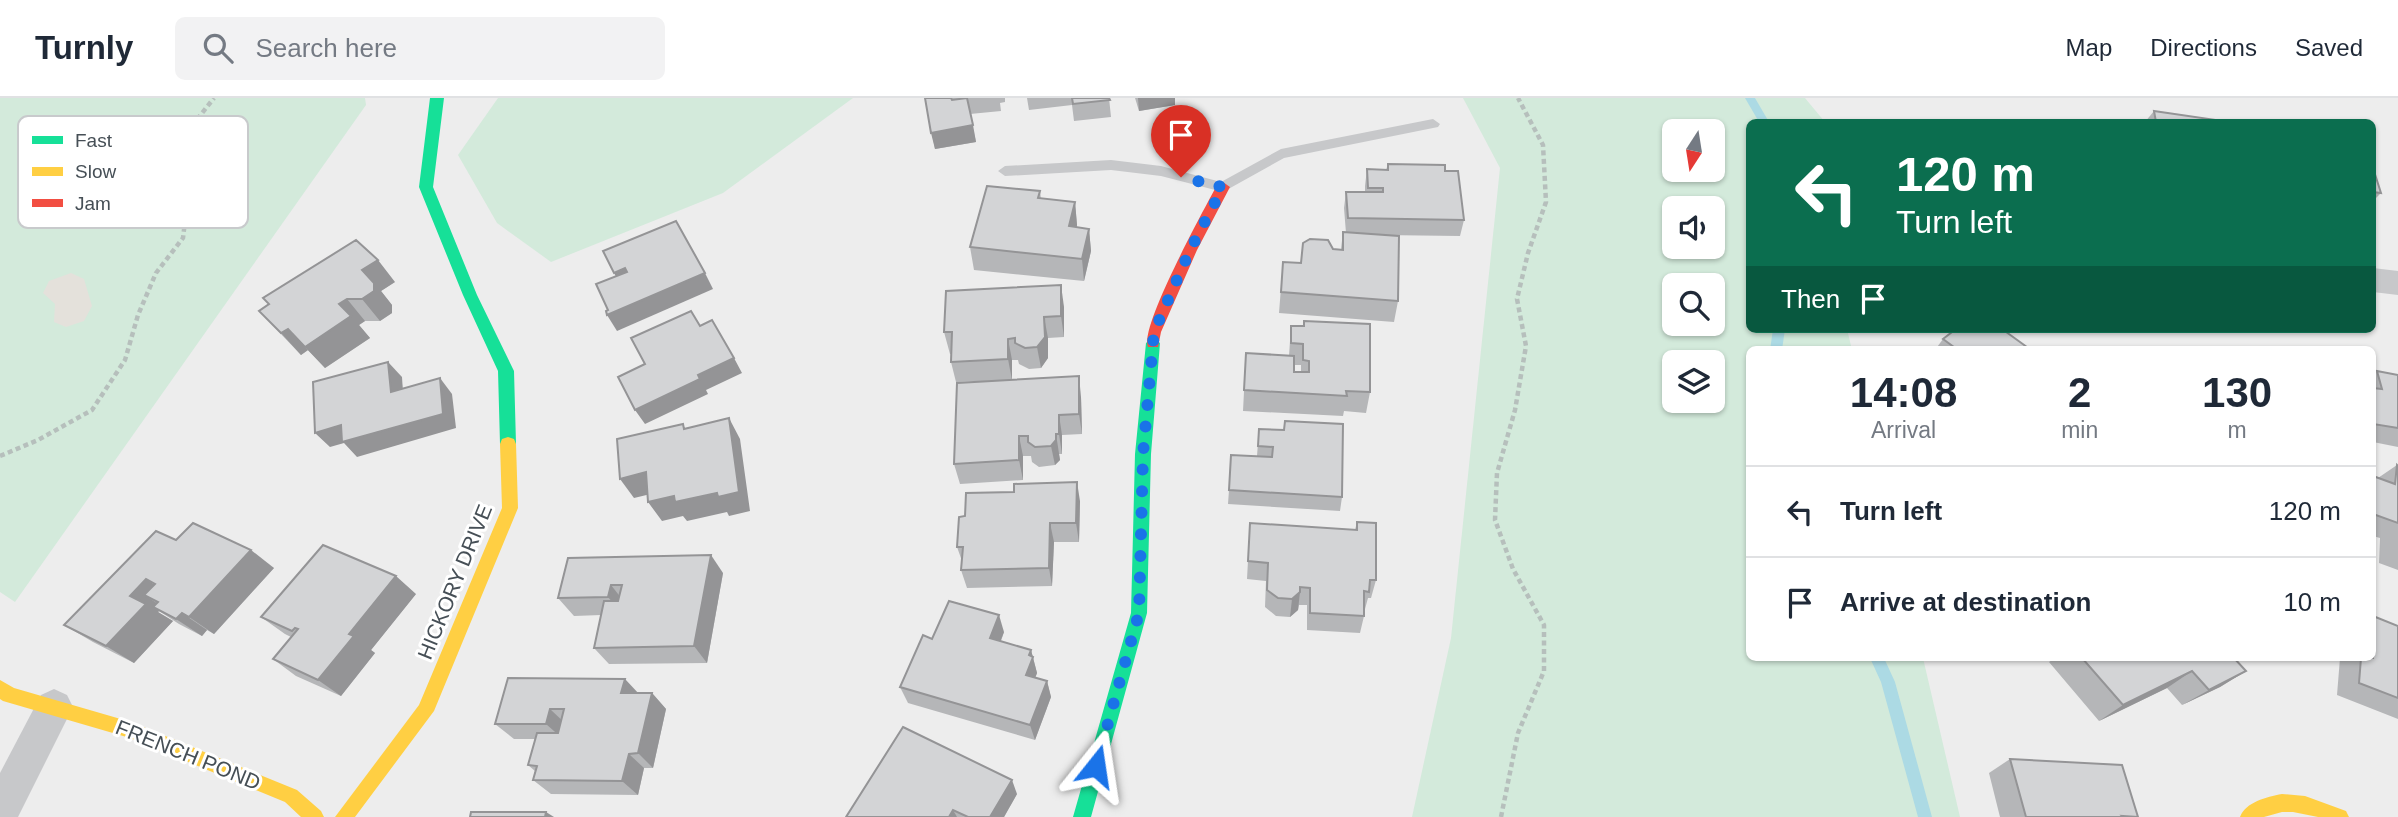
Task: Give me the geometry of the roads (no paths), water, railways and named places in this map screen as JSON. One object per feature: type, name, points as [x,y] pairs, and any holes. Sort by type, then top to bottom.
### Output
[{"type":"street","name":"HICKORY DRIVE","points":[[344,817],[425,711],[510,508],[506,371],[470,295],[426,187],[437,98]]},
{"type":"street","points":[[1082,817],[1139,613],[1143,454],[1154,332],[1190,250],[1223,187]]},
{"type":"street","points":[[2376,280],[2398,283]]},
{"type":"street","name":"FRENCH POND","points":[[0,688],[9,695],[131,730],[291,796],[315,817]]},
{"type":"street","points":[[0,813],[54,707]]},
{"type":"street","points":[[2249,817],[2273,803],[2299,803],[2327,810],[2340,817]]},
{"type":"lane","points":[[1005,171],[1111,165],[1161,171],[1223,187],[1281,154],[1433,124]]},
{"type":"waterway","points":[[1750,98],[1762,119]]},
{"type":"waterway","points":[[1777,346],[1778,333]]},
{"type":"waterway","points":[[1878,661],[1888,682],[1925,817]]}]
